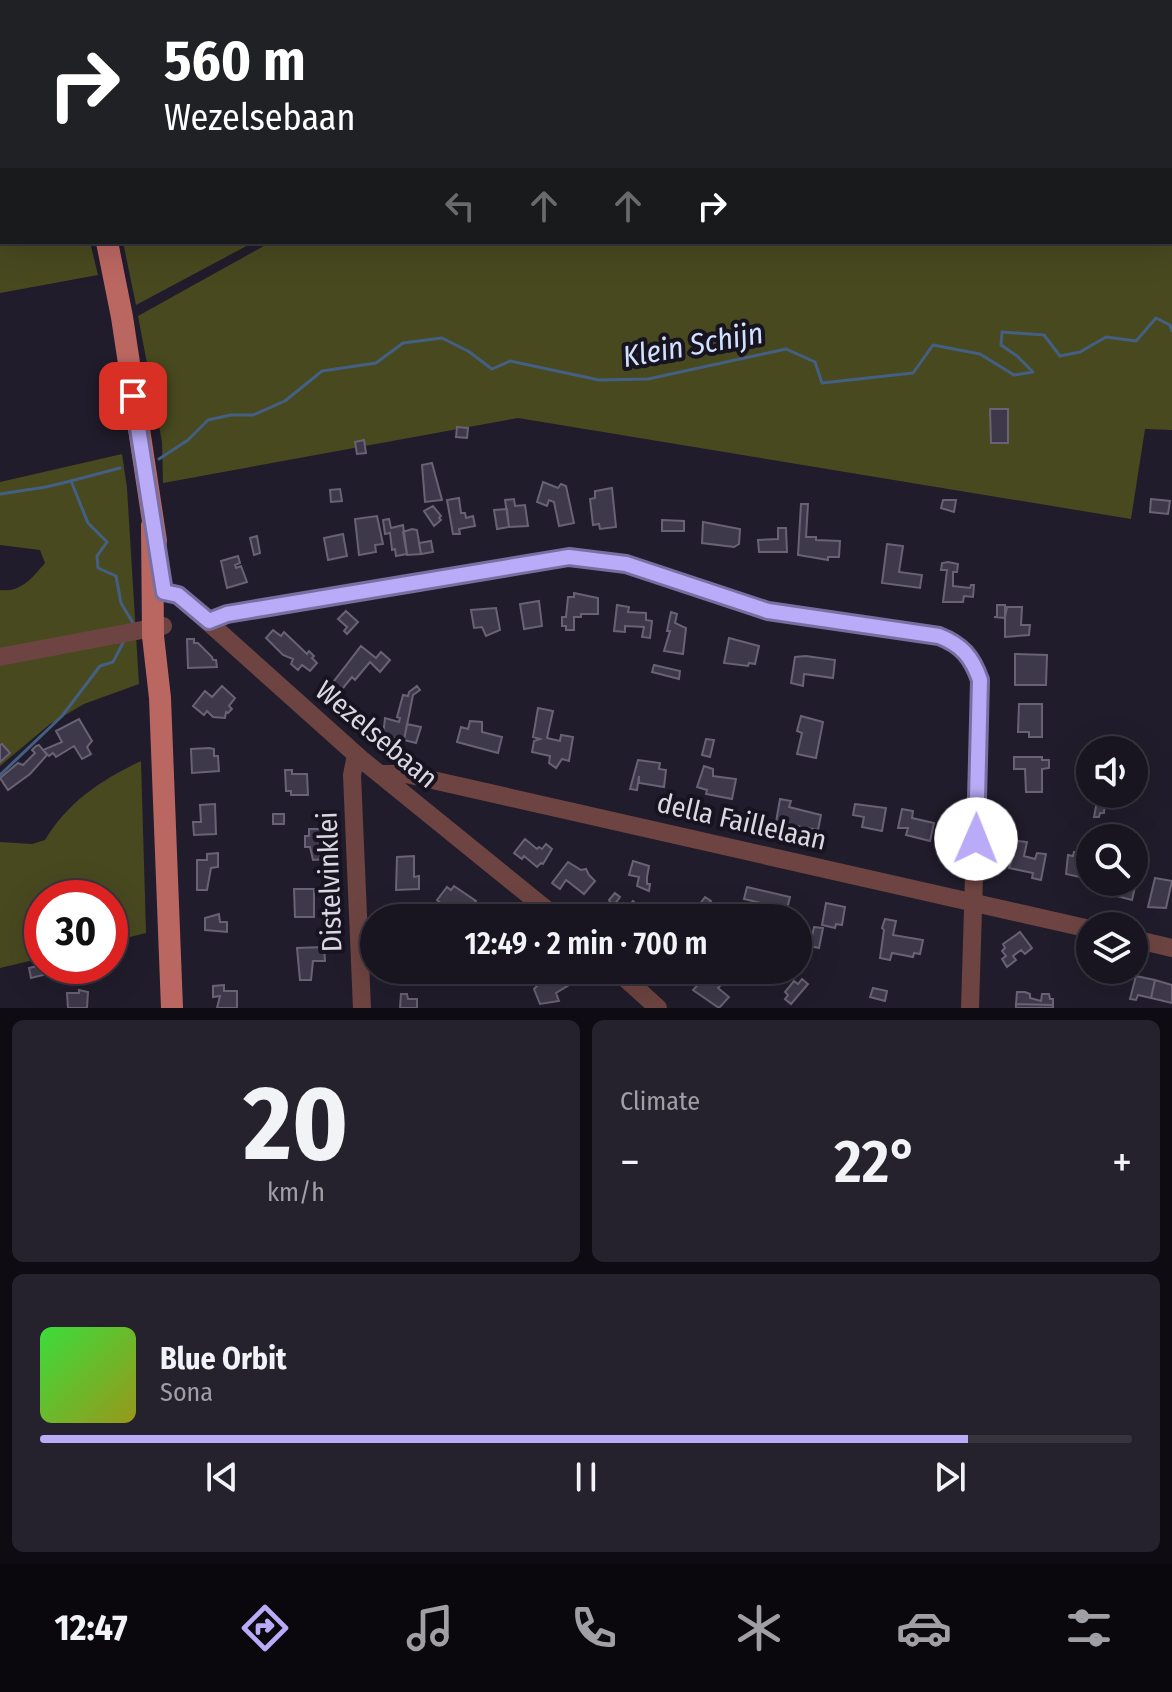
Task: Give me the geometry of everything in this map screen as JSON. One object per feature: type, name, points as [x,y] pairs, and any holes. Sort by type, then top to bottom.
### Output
[{"type":"main road","points":[[107,244],[122,317],[164,592],[158,626]]},
{"type":"main road","points":[[152,526],[172,1008]]},
{"type":"street","points":[[209,621],[227,614],[569,557],[626,564],[768,611],[939,636],[964,650],[974,663],[980,680],[970,1008]]},
{"type":"street","name":"Wezelsebaan","points":[[164,592],[178,595],[356,755],[540,904]]},
{"type":"street","points":[[0,657],[158,626]]},
{"type":"street","name":"Distelvinklei","points":[[356,755],[352,775],[362,1008]]},
{"type":"street","name":"della Faillelaan","points":[[380,774],[406,774],[1076,926]]},
{"type":"street","points":[[1148,942],[1172,948]]},
{"type":"street","points":[[631,984],[658,1008]]},
{"type":"shaded area","points":[[0,244],[90,244],[98,275],[0,293]]},
{"type":"shaded area","points":[[123,244],[250,244],[136,305]]},
{"type":"shaded area","points":[[267,244],[1172,244],[1172,430],[1145,429],[1131,519],[518,418],[163,483],[162,442],[138,316]]},
{"type":"shaded area","points":[[122,454],[127,488],[139,684],[84,704],[50,724],[0,766],[0,590],[20,586],[45,563],[40,550],[0,545],[0,482]]},
{"type":"shaded area","points":[[141,761],[146,933],[128,938],[128,880],[24,880],[24,962],[0,968],[0,842],[32,844],[45,840],[75,803],[112,776]]},
{"type":"building","points":[[990,409],[1008,409],[1008,443],[991,443]]},
{"type":"building","points":[[457,427],[468,428],[467,438],[456,437]]},
{"type":"building","points":[[364,440],[366,453],[357,454],[355,442]]},
{"type":"building","points":[[432,463],[442,500],[425,502],[422,465]]},
{"type":"building","points":[[543,482],[558,488],[561,484],[566,486],[574,523],[559,526],[554,502],[549,500],[547,506],[537,502]]},
{"type":"building","points":[[612,488],[616,527],[600,529],[599,524],[593,525],[590,499],[595,498],[595,491]]},
{"type":"building","points":[[340,489],[342,501],[331,502],[330,490]]},
{"type":"building","points":[[459,498],[461,513],[465,513],[466,518],[473,516],[475,526],[459,529],[460,534],[453,534],[447,500]]},
{"type":"building","points":[[514,499],[515,506],[525,505],[528,526],[509,527],[505,500]]},
{"type":"building","points":[[1151,499],[1170,501],[1168,514],[1150,512]]},
{"type":"building","points":[[943,500],[956,500],[954,512],[941,508]]},
{"type":"building","points":[[801,504],[808,504],[806,537],[840,541],[839,557],[828,557],[828,560],[798,555]]},
{"type":"building","points":[[433,506],[441,516],[434,526],[424,511]]},
{"type":"building","points":[[507,509],[509,527],[497,529],[494,510]]},
{"type":"building","points":[[377,516],[383,544],[375,545],[376,552],[359,555],[355,519]]},
{"type":"building","points":[[389,519],[391,528],[403,525],[407,554],[396,556],[395,549],[392,550],[390,533],[385,534],[383,520]]},
{"type":"building","points":[[662,520],[684,521],[684,531],[662,531]]},
{"type":"building","points":[[703,522],[740,529],[739,544],[734,547],[702,543]]},
{"type":"building","points":[[778,528],[786,528],[787,552],[759,552],[758,540],[778,539]]},
{"type":"building","points":[[417,530],[421,554],[407,555],[403,532]]},
{"type":"building","points":[[343,534],[347,556],[328,560],[324,538]]},
{"type":"building","points":[[257,536],[260,553],[254,555],[250,538]]},
{"type":"building","points":[[431,541],[433,552],[421,554],[419,543]]},
{"type":"building","points":[[887,544],[903,546],[899,572],[922,575],[920,588],[882,583]]},
{"type":"building","points":[[238,556],[240,563],[235,565],[236,568],[241,566],[247,582],[227,588],[221,561]]},
{"type":"building","points":[[942,563],[958,564],[957,572],[953,572],[953,586],[970,588],[974,585],[973,597],[964,596],[963,602],[943,602],[947,570],[941,570]]},
{"type":"building","points":[[574,593],[598,598],[598,614],[574,617],[574,630],[566,630],[566,626],[562,626],[562,617],[566,617],[568,597],[574,597]]},
{"type":"building","points":[[539,601],[542,626],[524,629],[520,604]]},
{"type":"building","points":[[617,605],[629,607],[628,612],[646,613],[646,620],[652,621],[650,638],[642,637],[644,627],[625,626],[625,632],[614,631]]},
{"type":"building","points":[[997,605],[1005,605],[1005,617],[1007,607],[1022,607],[1021,625],[1030,625],[1029,635],[1005,637],[1005,618],[994,617],[997,617]]},
{"type":"building","points":[[496,608],[500,630],[486,636],[482,627],[474,628],[471,610]]},
{"type":"building","points":[[346,611],[358,622],[347,634],[344,631],[347,627],[338,619]]},
{"type":"building","points":[[671,612],[677,614],[675,623],[686,628],[683,654],[664,651]]},
{"type":"building","points":[[273,630],[281,636],[284,632],[307,654],[309,651],[314,656],[312,658],[317,663],[310,671],[302,665],[298,670],[291,664],[293,659],[283,655],[266,638]]},
{"type":"building","points":[[729,638],[759,646],[755,664],[724,663]]},
{"type":"building","points":[[187,639],[194,639],[194,643],[198,643],[216,660],[217,667],[188,668]]},
{"type":"building","points":[[361,646],[376,658],[381,652],[390,660],[380,672],[370,662],[339,693],[331,685]]},
{"type":"building","points":[[1015,654],[1047,655],[1046,685],[1015,685]]},
{"type":"building","points":[[795,657],[835,660],[833,678],[804,674],[803,686],[791,683]]},
{"type":"building","points":[[654,665],[680,671],[679,679],[652,672]]},
{"type":"building","points":[[222,686],[235,698],[225,718],[213,717],[207,711],[204,715],[193,706],[205,691],[212,697]]},
{"type":"building","points":[[417,686],[420,690],[413,695],[404,740],[383,736],[385,718],[399,722],[400,718],[397,717],[403,695],[408,696]]},
{"type":"building","points":[[1019,704],[1042,704],[1042,737],[1029,737],[1029,732],[1018,732]]},
{"type":"building","points":[[538,708],[553,711],[547,738],[560,741],[561,735],[573,737],[569,761],[562,759],[556,768],[549,763],[550,756],[532,752],[534,741],[540,739],[533,737]]},
{"type":"building","points":[[801,716],[823,722],[816,758],[797,754],[802,733],[797,731]]},
{"type":"building","points":[[79,719],[92,741],[87,747],[91,754],[82,759],[74,746],[56,757],[53,753],[49,756],[43,750],[62,742],[56,731]]},
{"type":"building","points":[[470,721],[482,722],[482,732],[502,737],[498,753],[457,742],[461,727],[468,729]]},
{"type":"building","points":[[407,724],[421,727],[416,743],[404,740]]},
{"type":"building","points":[[706,739],[714,740],[710,757],[702,755]]},
{"type":"building","points":[[0,745],[10,753],[0,762]]},
{"type":"building","points":[[39,745],[47,755],[30,774],[8,790],[0,778],[18,763],[23,765]]},
{"type":"building","points":[[191,749],[214,749],[214,756],[218,756],[219,771],[192,773]]},
{"type":"building","points":[[1014,757],[1049,760],[1049,768],[1042,769],[1042,792],[1026,792],[1025,769],[1014,769]]},
{"type":"building","points":[[638,760],[660,763],[659,769],[666,770],[664,787],[639,783],[639,776],[637,790],[630,789]]},
{"type":"building","points":[[704,766],[713,769],[713,776],[736,779],[732,799],[706,794],[707,790],[697,787]]},
{"type":"building","points":[[285,770],[292,770],[292,774],[307,774],[308,795],[291,795],[291,791],[286,791]]},
{"type":"building","points":[[780,799],[791,801],[789,807],[821,815],[818,830],[776,822]]},
{"type":"building","points":[[215,804],[216,834],[194,835],[193,822],[201,822],[200,805]]},
{"type":"building","points":[[855,804],[886,808],[882,831],[862,827],[864,817],[853,815]]},
{"type":"building","points":[[1096,808],[1104,808],[1104,813],[1094,817]]},
{"type":"building","points":[[902,809],[913,811],[912,818],[934,823],[930,841],[906,835],[908,828],[898,828]]},
{"type":"building","points":[[273,814],[284,814],[284,824],[273,824]]},
{"type":"building","points":[[309,829],[326,829],[327,859],[313,860],[310,847],[305,847]]},
{"type":"building","points":[[525,839],[537,849],[542,849],[546,844],[552,849],[543,864],[537,867],[524,856],[522,859],[514,853]]},
{"type":"building","points":[[1018,841],[1027,842],[1024,856],[1035,859],[1037,853],[1046,854],[1041,880],[1032,878],[1033,873],[1009,868]]},
{"type":"building","points":[[1076,852],[1076,876],[1066,874],[1068,855],[1073,856]]},
{"type":"building","points":[[218,853],[218,867],[211,868],[207,890],[197,890],[197,860],[207,860],[207,854]]},
{"type":"building","points":[[414,856],[414,877],[419,876],[419,889],[396,890],[397,857]]},
{"type":"building","points":[[633,861],[649,866],[649,891],[637,886],[639,877],[629,875]]},
{"type":"building","points":[[568,862],[581,870],[586,869],[595,881],[584,894],[566,880],[560,889],[552,883]]},
{"type":"building","points":[[1155,878],[1172,881],[1166,908],[1148,907]]},
{"type":"building","points":[[454,886],[476,901],[473,904],[442,904],[437,900],[447,887],[451,890]]},
{"type":"building","points":[[747,887],[790,897],[788,904],[765,904],[744,899]]},
{"type":"building","points":[[294,889],[314,889],[314,917],[295,917]]},
{"type":"building","points":[[615,893],[620,897],[615,904],[607,904]]},
{"type":"building","points":[[705,897],[711,901],[709,904],[700,904]]},
{"type":"building","points":[[826,903],[845,907],[842,925],[836,924],[835,928],[822,925]]},
{"type":"building","points":[[219,914],[220,922],[227,922],[227,932],[205,930],[205,918]]},
{"type":"building","points":[[885,919],[896,921],[893,935],[923,940],[920,954],[914,953],[913,957],[892,953],[890,960],[880,958]]},
{"type":"building","points":[[814,927],[823,928],[819,948],[812,946]]},
{"type":"building","points":[[1020,932],[1032,948],[1025,954],[1021,950],[1013,956],[1016,960],[1007,967],[1002,959],[1006,956],[1002,951],[1005,948],[1003,944]]},
{"type":"building","points":[[324,947],[325,961],[313,961],[311,980],[300,980],[297,948]]},
{"type":"building","points":[[1148,979],[1155,980],[1151,998],[1138,995],[1136,1000],[1130,999],[1134,984],[1148,984]]},
{"type":"building","points":[[1155,980],[1172,985],[1172,1003],[1151,998]]},
{"type":"building","points":[[699,984],[720,984],[718,988],[729,997],[719,1008],[693,990]]},
{"type":"building","points":[[792,984],[808,984],[791,1004],[785,999],[788,995],[785,992]]},
{"type":"building","points":[[224,985],[224,991],[237,991],[237,1008],[217,1008],[220,996],[213,997],[213,986]]},
{"type":"building","points":[[538,985],[569,985],[556,993],[559,1001],[540,1004],[534,989]]},
{"type":"building","points":[[873,988],[887,991],[885,1001],[870,997]]},
{"type":"building","points":[[79,990],[88,992],[87,1008],[68,1008],[67,993],[79,993]]},
{"type":"building","points":[[1017,992],[1025,992],[1030,994],[1030,998],[1041,1001],[1042,994],[1049,994],[1053,1005],[1016,1004]]},
{"type":"building","points":[[401,994],[407,994],[408,999],[417,999],[417,1008],[400,1008]]},
{"type":"building","points":[[1016,1004],[1053,1005],[1053,1008],[1016,1008]]},
{"type":"waterway","name":"Klein Schijn","points":[[159,459],[188,440],[208,420],[231,415],[253,415],[285,401],[322,371],[376,363],[403,343],[442,338],[468,351],[492,369],[510,361],[599,380],[648,379],[786,349],[815,362],[822,383],[913,373],[933,345],[980,354],[1014,375],[1033,372],[1001,345],[1002,332],[1044,335],[1060,356],[1080,352],[1106,337],[1136,341],[1156,318],[1170,325],[1172,331]]},
{"type":"waterway","name":"Klein Schijn","points":[[120,468],[71,481],[88,523],[107,542],[97,556],[98,568],[116,576],[121,603],[133,623]]},
{"type":"waterway","points":[[0,494],[71,481]]},
{"type":"waterway","name":"Klein Schijn","points":[[0,775],[62,716],[100,666],[113,662],[125,639]]},
{"type":"route","points":[[133,396],[164,592],[178,595],[209,621],[227,614],[569,557],[626,564],[768,611],[939,636],[964,650],[974,663],[980,680],[976,839]]}]
